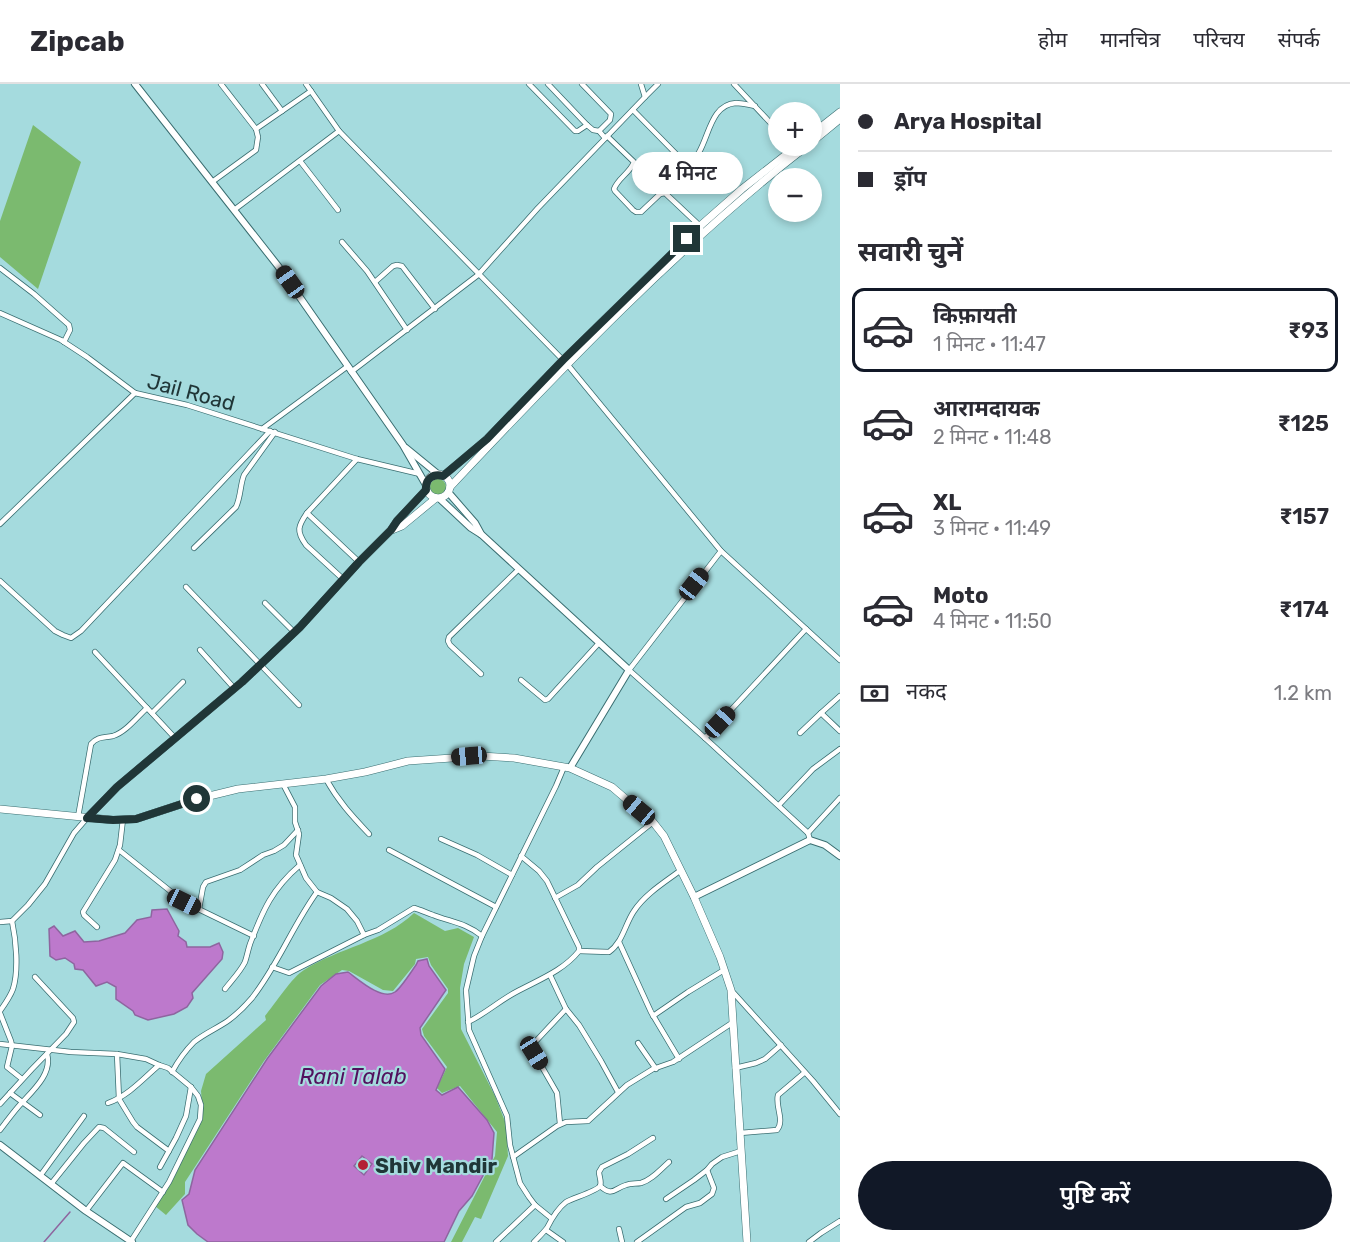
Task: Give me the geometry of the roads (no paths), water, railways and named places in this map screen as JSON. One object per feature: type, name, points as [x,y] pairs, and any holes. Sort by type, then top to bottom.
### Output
[{"type":"main road","points":[[135,84],[278,266],[403,445],[430,495],[437,498],[482,535],[629,670],[567,767]]},
{"type":"main road","points":[[822,126],[840,112]]},
{"type":"main road","points":[[822,134],[840,120]]},
{"type":"main road","points":[[82,817],[260,665],[391,530],[426,487],[429,478],[441,475],[487,439],[700,226],[782,156]]},
{"type":"main road","points":[[391,530],[402,526],[437,498],[443,497],[565,362],[695,238],[794,156]]},
{"type":"main road","points":[[403,445],[448,480],[449,489],[482,535]]},
{"type":"main road","points":[[0,809],[82,817],[136,819],[197,799],[238,789],[326,779],[408,762],[481,756],[514,758],[567,767],[612,787],[653,822],[664,836],[694,897],[720,957],[731,990],[746,1241]]},
{"type":"main road","points":[[694,897],[809,836],[840,856]]},
{"type":"main road","points":[[0,1145],[86,1211],[132,1242]]},
{"type":"street","points":[[212,182],[256,150],[258,137],[256,129],[221,84]]},
{"type":"street","points":[[262,84],[282,111]]},
{"type":"street","points":[[306,84],[339,131],[565,362],[721,551],[840,660]]},
{"type":"street","points":[[529,84],[575,131],[587,125]]},
{"type":"street","points":[[548,84],[587,125],[599,131],[634,162],[614,189],[633,210],[641,212],[660,194],[665,193],[700,226]]},
{"type":"street","points":[[582,84],[611,114],[610,120],[599,131]]},
{"type":"street","points":[[641,84],[645,97]]},
{"type":"street","points":[[262,429],[408,330],[478,275],[538,208],[658,84]]},
{"type":"street","points":[[734,84],[768,120]]},
{"type":"street","points":[[256,129],[311,91]]},
{"type":"street","points":[[633,110],[688,164],[699,154],[707,130],[724,107],[736,103],[755,106]]},
{"type":"street","points":[[234,210],[339,131]]},
{"type":"street","points":[[300,161],[338,210]]},
{"type":"street","points":[[342,242],[367,271],[408,330]]},
{"type":"street","points":[[375,282],[393,266],[402,266],[435,309]]},
{"type":"street","points":[[0,268],[69,325],[70,330],[64,342]]},
{"type":"street","points":[[0,313],[64,342],[135,393]]},
{"type":"street","name":"Jail Road","points":[[0,524],[135,393],[187,405],[357,459],[420,474]]},
{"type":"street","points":[[194,548],[236,507],[240,499],[244,475],[272,432]]},
{"type":"street","points":[[0,580],[55,631],[71,638],[81,631],[272,432]]},
{"type":"street","points":[[343,579],[306,545],[302,540],[299,527],[308,513],[357,459]]},
{"type":"street","points":[[308,513],[359,562]]},
{"type":"street","points":[[721,551],[629,670],[779,805],[809,836],[840,798]]},
{"type":"street","points":[[482,674],[450,645],[449,637],[519,569]]},
{"type":"street","points":[[186,587],[299,705]]},
{"type":"street","points":[[265,603],[294,632]]},
{"type":"street","points":[[705,738],[806,629]]},
{"type":"street","points":[[521,680],[544,700],[548,699],[599,643]]},
{"type":"street","points":[[200,650],[234,688]]},
{"type":"street","points":[[95,652],[176,738]]},
{"type":"street","points":[[152,712],[183,682]]},
{"type":"street","points":[[800,733],[839,698]]},
{"type":"street","points":[[0,922],[12,921],[28,905],[45,884],[74,833],[82,817],[91,744],[97,738],[118,733],[147,708]]},
{"type":"street","points":[[821,713],[840,731]]},
{"type":"street","points":[[779,805],[813,769],[840,749]]},
{"type":"street","points":[[551,1218],[535,1205],[520,1183],[510,1145],[507,1116],[469,1030],[466,990],[482,936],[567,767]]},
{"type":"street","points":[[326,779],[345,809],[369,834]]},
{"type":"street","points":[[283,784],[295,807],[295,822],[299,838],[296,855],[306,878],[317,892],[347,909],[357,921],[364,935]]},
{"type":"street","points":[[97,927],[83,912],[115,860],[123,819]]},
{"type":"street","points":[[555,898],[578,885],[653,822]]},
{"type":"street","points":[[199,909],[203,886],[206,882],[240,870],[263,855],[274,851],[284,845],[298,830]]},
{"type":"street","points":[[441,839],[477,855],[512,875]]},
{"type":"street","points":[[118,850],[184,902],[254,936]]},
{"type":"street","points":[[389,850],[496,907]]},
{"type":"street","points":[[468,1022],[483,1015],[514,993],[550,975],[579,951],[547,881],[521,856]]},
{"type":"street","points":[[225,989],[245,962],[269,900],[279,884],[300,865]]},
{"type":"street","points":[[579,951],[609,952],[619,942],[638,905],[681,870]]},
{"type":"street","points":[[172,1072],[184,1052],[194,1042],[230,1020],[251,999],[273,967],[306,907],[317,892]]},
{"type":"street","points":[[273,967],[289,973],[378,930],[414,908],[464,924],[482,936]]},
{"type":"street","points":[[12,921],[16,975],[12,991],[0,1012],[12,1046],[7,1067],[22,1079]]},
{"type":"street","points":[[619,942],[653,1016],[679,1059]]},
{"type":"street","points":[[653,1016],[724,970]]},
{"type":"street","points":[[550,975],[566,1009],[579,1025],[618,1092]]},
{"type":"street","points":[[0,1104],[53,1049],[74,1022],[73,1018],[35,977]]},
{"type":"street","points":[[731,990],[840,1114]]},
{"type":"street","points":[[560,1125],[557,1093],[534,1053],[534,1047],[536,1041],[566,1009]]},
{"type":"street","points":[[513,1157],[566,1122],[588,1121],[627,1085],[654,1069],[679,1059],[732,1023]]},
{"type":"street","points":[[638,1043],[656,1069]]},
{"type":"street","points":[[0,1044],[71,1052],[117,1054],[146,1059],[172,1072],[191,1087],[198,1096],[201,1105],[200,1119],[163,1192],[132,1242]]},
{"type":"street","points":[[735,1068],[765,1059],[781,1046]]},
{"type":"street","points":[[0,1130],[42,1078],[49,1058],[47,1054]]},
{"type":"street","points":[[117,1054],[119,1099],[132,1122],[169,1151]]},
{"type":"street","points":[[108,1103],[119,1099],[159,1065]]},
{"type":"street","points":[[740,1133],[777,1130],[781,1123],[778,1095],[804,1072]]},
{"type":"street","points":[[159,1167],[186,1116],[191,1087]]},
{"type":"street","points":[[10,1094],[40,1115]]},
{"type":"street","points":[[40,1176],[84,1116]]},
{"type":"street","points":[[51,1184],[99,1127],[104,1128],[134,1152]]},
{"type":"street","points":[[600,1186],[599,1174],[602,1167],[652,1138]]},
{"type":"street","points":[[666,1199],[694,1180],[712,1164],[741,1151]]},
{"type":"street","points":[[600,1186],[611,1192],[629,1184],[642,1182],[669,1162]]},
{"type":"street","points":[[86,1211],[123,1163],[163,1192]]},
{"type":"street","points":[[637,1242],[686,1207],[700,1203],[712,1194],[714,1188],[707,1170]]},
{"type":"street","points":[[534,1242],[546,1230],[551,1218],[564,1203],[600,1186]]},
{"type":"street","points":[[496,1242],[535,1205]]},
{"type":"street","points":[[809,1242],[840,1221]]},
{"type":"street","points":[[619,1229],[622,1242]]},
{"type":"street","points":[[546,1230],[563,1242]]},
{"type":"water","points":[[167,909],[179,931],[178,936],[186,942],[187,947],[210,947],[219,943],[223,952],[222,959],[192,993],[193,998],[187,1007],[174,1014],[148,1020],[135,1015],[116,999],[116,987],[107,982],[96,986],[83,970],[75,969],[74,964],[65,958],[56,960],[50,956],[49,929],[54,926],[63,936],[75,931],[84,942],[99,941],[125,933],[137,920],[151,917],[152,910]]},
{"type":"water","name":"Rani Talab","points":[[427,959],[429,966],[446,990],[420,1028],[421,1035],[445,1069],[436,1090],[442,1095],[458,1087],[487,1120],[494,1133],[492,1159],[472,1196],[459,1211],[444,1242],[208,1242],[197,1234],[188,1225],[182,1200],[189,1194],[195,1170],[267,1059],[321,986],[336,974],[348,972],[377,992],[390,994],[400,987],[418,961]],"holes":[[[362,1156],[372,1164],[364,1175],[354,1166]]]},
{"type":"waterway","points":[[44,1242],[70,1212]]},
{"type":"place","name":"Shiv Mandir","points":[[363,1165]]}]
